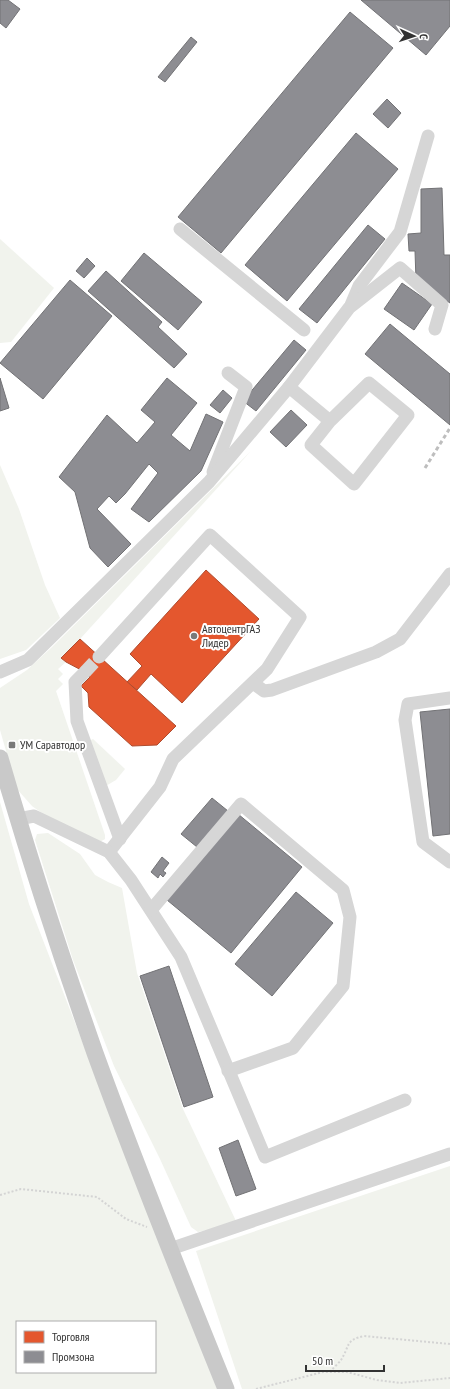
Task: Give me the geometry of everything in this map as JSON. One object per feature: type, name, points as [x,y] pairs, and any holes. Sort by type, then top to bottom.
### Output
[{"type":"main road","points":[[0,758],[44,904],[96,1054],[170,1249],[226,1389]]},
{"type":"street","points":[[0,672],[28,660],[209,482],[288,387],[349,308],[359,286],[400,232],[428,136]]},
{"type":"street","points":[[180,228],[304,330]]},
{"type":"street","points":[[349,308],[400,268],[442,305],[435,329]]},
{"type":"street","points":[[209,482],[246,387],[228,373]]},
{"type":"street","points":[[369,384],[408,415],[354,484],[311,445],[330,421],[369,384]]},
{"type":"street","points":[[288,387],[330,421]]},
{"type":"street","points":[[99,657],[210,535],[300,617],[267,669],[173,759],[160,787],[109,852]]},
{"type":"street","points":[[253,683],[264,691],[272,690],[376,652],[400,639],[450,574]]},
{"type":"street","points":[[85,672],[75,682],[77,721],[120,839]]},
{"type":"street","points":[[450,698],[408,704],[406,720],[423,842],[450,862]]},
{"type":"street","points":[[151,910],[241,804],[343,890],[350,918],[343,986],[293,1048],[228,1071]]},
{"type":"street","points":[[18,819],[34,816],[109,852],[132,880],[181,957],[265,1157],[405,1100]]},
{"type":"street","points":[[170,1249],[450,1154]]},
{"type":"path","points":[[0,1196],[21,1189],[97,1197],[126,1220],[164,1233]]},
{"type":"path","points":[[330,1372],[341,1359],[348,1344],[356,1337],[364,1336],[450,1344]]},
{"type":"path","points":[[256,1389],[323,1372],[347,1372],[378,1380],[400,1383],[450,1378]]},
{"type":"shaded area","points":[[0,239],[54,288],[11,342],[0,343]]},
{"type":"shaded area","points":[[251,451],[80,639],[61,657],[66,662],[58,669],[63,674],[58,679],[63,684],[56,691],[105,835],[105,839],[98,843],[79,840],[32,806],[17,789],[0,730],[0,688],[27,670],[51,648]]},
{"type":"shaded area","points":[[0,465],[19,509],[45,585],[60,618],[26,650],[0,659]]},
{"type":"shaded area","points":[[93,739],[125,769],[116,780],[104,787],[89,741]]},
{"type":"shaded area","points":[[0,802],[29,904],[217,1389],[0,1389]]},
{"type":"shaded area","points":[[48,833],[80,854],[95,875],[122,888],[137,973],[183,1109],[236,1221],[198,1232],[191,1227],[160,1159],[114,1066],[73,960],[35,840],[37,834]]},
{"type":"shaded area","points":[[450,1166],[450,1389],[242,1389],[196,1251]]},
{"type":"building: Торговля","name":"АвтоцентрГАЗ Лидер","points":[[206,570],[259,619],[182,703],[151,674],[137,690],[127,682],[142,666],[130,654]]},
{"type":"building: Торговля","points":[[80,639],[176,726],[157,745],[132,746],[89,707],[88,693],[81,686],[90,677],[85,672],[61,658]]},
{"type":"building: Промзона","points":[[0,0],[8,0],[20,9],[6,28],[0,23]]},
{"type":"building: Промзона","points":[[361,0],[450,0],[450,26],[426,55]]},
{"type":"building: Промзона","points":[[350,12],[393,48],[221,253],[178,217]]},
{"type":"building: Промзона","points":[[191,37],[197,42],[165,82],[158,77]]},
{"type":"building: Промзона","points":[[387,99],[401,113],[388,128],[373,114]]},
{"type":"building: Промзона","points":[[356,133],[398,169],[287,301],[245,265]]},
{"type":"building: Промзона","points":[[442,188],[444,255],[450,255],[450,303],[416,280],[415,251],[409,251],[408,234],[421,233],[421,189]]},
{"type":"building: Промзона","points":[[368,225],[385,239],[317,323],[299,309]]},
{"type":"building: Промзона","points":[[144,253],[202,302],[178,330],[121,281]]},
{"type":"building: Промзона","points":[[87,258],[95,266],[84,278],[76,271]]},
{"type":"building: Промзона","points":[[106,271],[162,322],[158,327],[187,354],[174,368],[88,291]]},
{"type":"building: Промзона","points":[[70,280],[112,316],[43,399],[0,363]]},
{"type":"building: Промзона","points":[[402,283],[432,304],[414,330],[384,309]]},
{"type":"building: Промзона","points":[[390,324],[450,374],[450,425],[365,354]]},
{"type":"building: Промзона","points":[[294,340],[306,350],[256,411],[243,401]]},
{"type":"building: Промзона","points":[[0,378],[9,408],[0,411]]},
{"type":"building: Промзона","points":[[167,378],[197,403],[171,435],[190,451],[206,414],[223,422],[201,471],[149,522],[131,509],[158,473],[149,464],[116,503],[109,496],[97,509],[131,544],[108,567],[90,548],[75,492],[59,477],[107,415],[137,443],[155,422],[141,410]]},
{"type":"building: Промзона","points":[[223,390],[232,398],[220,413],[210,405]]},
{"type":"building: Промзона","points":[[291,410],[307,425],[286,447],[270,432]]},
{"type":"building: Промзона","points":[[450,709],[450,834],[433,836],[420,712]]},
{"type":"building: Промзона","points":[[212,798],[228,811],[197,847],[181,834]]},
{"type":"building: Промзона","points":[[238,814],[302,867],[231,953],[167,900]]},
{"type":"building: Промзона","points":[[162,857],[169,863],[163,871],[166,873],[163,877],[160,874],[158,878],[151,872]]},
{"type":"building: Промзона","points":[[296,892],[333,923],[272,996],[235,964]]},
{"type":"building: Промзона","points":[[169,966],[213,1097],[184,1107],[140,976]]},
{"type":"building: Промзона","points":[[238,1140],[256,1189],[236,1196],[219,1148]]},
{"type":"tunnel","points":[[85,672],[99,657]]},
{"type":"railway","points":[[425,468],[450,428]]},
{"type":"place","name":"АвтоцентрГАЗ Лидер","points":[[194,636]]},
{"type":"place","name":"УМ Саравтодор","points":[[12,745]]}]
